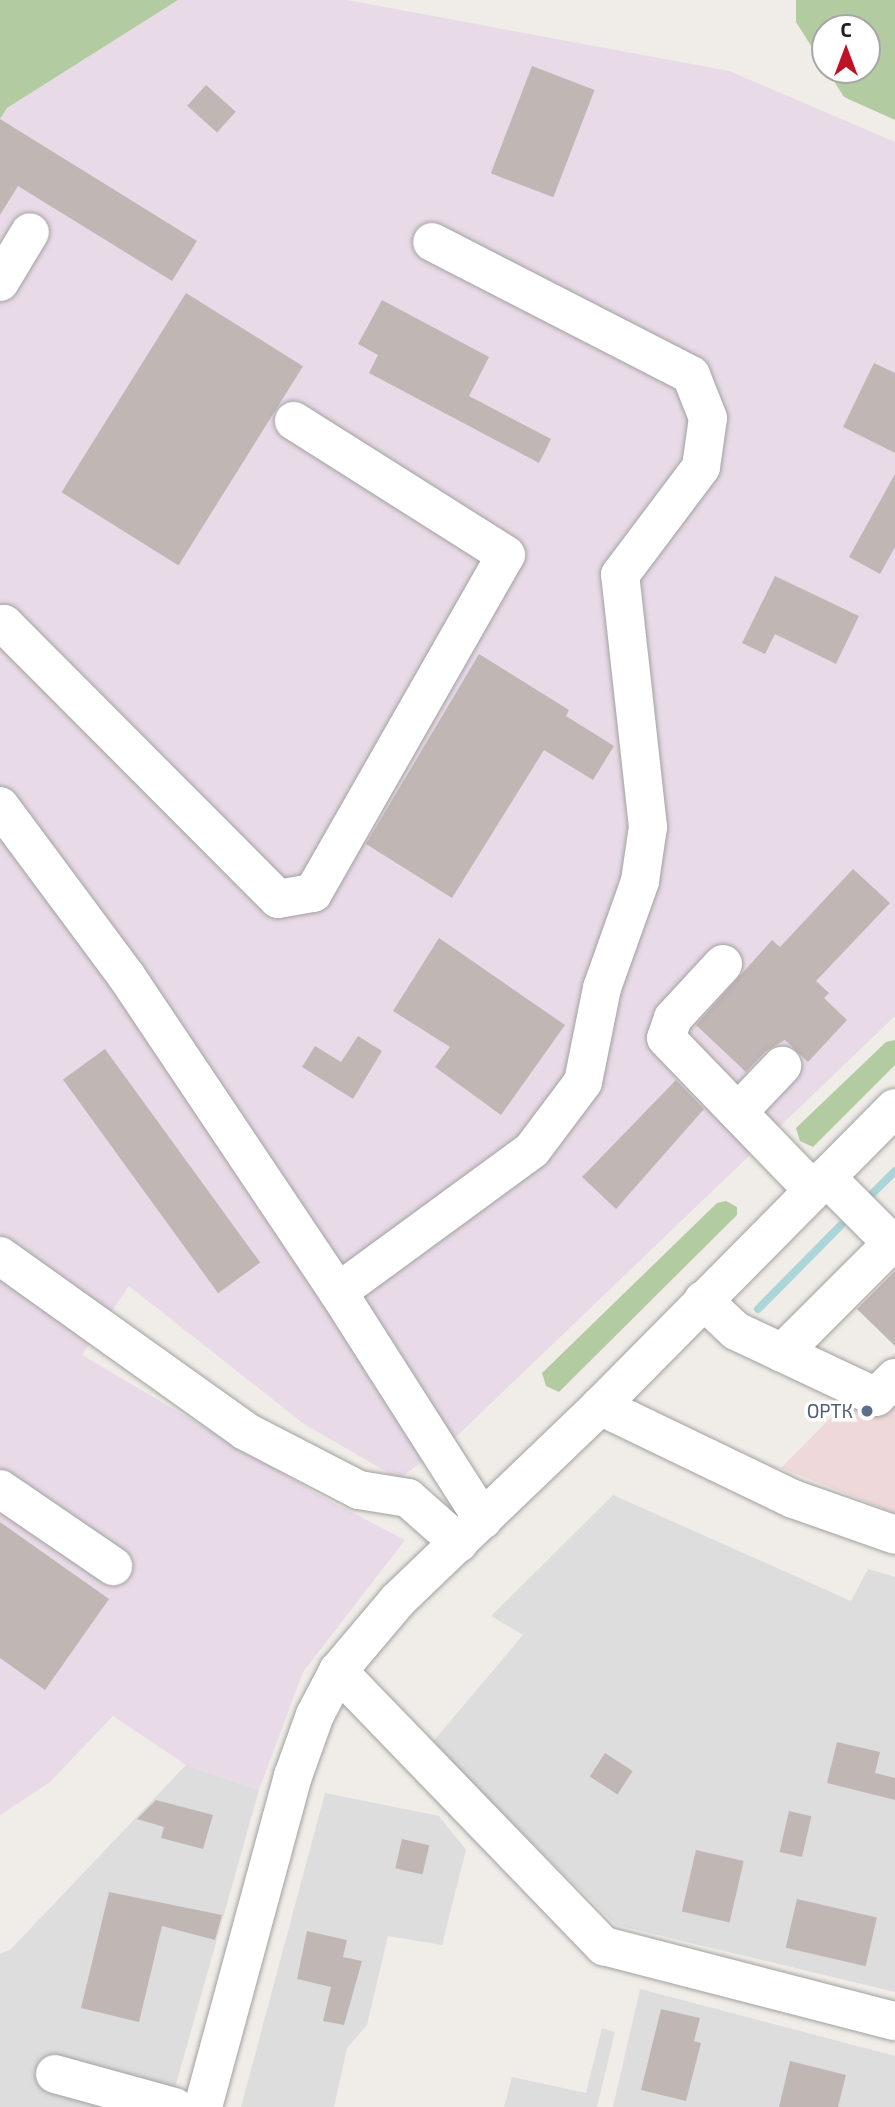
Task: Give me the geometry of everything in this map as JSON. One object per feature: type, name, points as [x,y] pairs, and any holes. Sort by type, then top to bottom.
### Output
[{"type":"street","points":[[0,282],[30,232]]},
{"type":"street","points":[[338,1292],[532,1150],[583,1083],[602,988],[640,881],[648,827],[621,575],[701,467],[708,418],[691,375],[432,242]]},
{"type":"street","points":[[0,625],[5,624],[278,898],[313,894],[506,555],[294,421]]},
{"type":"street","points":[[0,806],[127,976],[338,1292],[471,1532]]},
{"type":"street","points":[[723,964],[673,1018],[666,1038],[738,1112],[819,1184],[894,1241],[782,1353]]},
{"type":"street","points":[[738,1112],[782,1066]]},
{"type":"street","points":[[204,2107],[293,1776],[315,1715],[338,1671],[398,1600],[600,1406],[895,1108]]},
{"type":"street","points":[[0,1256],[245,1431],[359,1490],[408,1498],[471,1532]]},
{"type":"street","points":[[703,1300],[736,1331],[782,1353],[889,1394]]},
{"type":"street","points":[[600,1406],[793,1499],[895,1535]]},
{"type":"street","points":[[0,1489],[113,1566]]},
{"type":"street","points":[[338,1671],[604,1946],[895,2021]]},
{"type":"street","points":[[55,2074],[175,2107]]},
{"type":"shaded area","points":[[178,0],[347,0],[729,71],[895,142],[895,1016],[459,1434],[399,1479],[304,1424],[129,1286],[82,1355],[326,1499],[405,1540],[303,1672],[259,1790],[186,1765],[113,1716],[50,1782],[0,1815],[0,119],[7,108]]},
{"type":"shaded area","name":"ОРТК","points":[[895,1353],[895,1513],[781,1468]]},
{"type":"shaded area","points":[[613,1495],[851,1601],[868,1569],[895,1577],[895,1992],[616,1925],[431,1744],[523,1635],[491,1616]]},
{"type":"shaded area","points":[[186,1765],[259,1790],[173,2095],[133,2107],[0,2107],[0,1954],[11,1949]]},
{"type":"shaded area","points":[[325,1793],[439,1816],[466,1850],[442,1945],[388,1936],[367,2025],[347,2048],[334,2107],[241,2107]]},
{"type":"shaded area","points":[[640,1989],[895,2056],[895,2107],[613,2107]]},
{"type":"shaded area","points":[[602,2028],[615,2032],[597,2107],[504,2107],[512,2077],[586,2093]]},
{"type":"green space","points":[[0,0],[178,0],[7,108],[0,119]]},
{"type":"green space","points":[[796,0],[895,0],[895,120],[844,97],[836,84],[881,84],[881,14],[811,14],[811,46],[796,22]]},
{"type":"green space","points":[[895,1040],[895,1065],[813,1147],[800,1141],[796,1128],[886,1042]]},
{"type":"green space","points":[[726,1201],[737,1207],[737,1215],[559,1392],[546,1386],[542,1373],[717,1203]]},
{"type":"building","points":[[532,66],[595,90],[553,197],[491,173]]},
{"type":"building","points":[[206,85],[236,112],[217,133],[187,106]]},
{"type":"building","points":[[0,119],[197,241],[172,281],[18,186],[0,215]]},
{"type":"building","points":[[186,293],[303,366],[178,565],[61,492]]},
{"type":"building","points":[[382,300],[489,357],[469,396],[551,439],[539,463],[369,373],[378,355],[358,344]]},
{"type":"building","points":[[874,363],[895,373],[895,453],[843,427]]},
{"type":"building","points":[[895,474],[895,547],[880,574],[849,557]]},
{"type":"building","points":[[775,576],[859,616],[836,664],[775,634],[765,654],[742,643]]},
{"type":"building","points":[[479,654],[569,710],[566,716],[614,746],[593,780],[544,750],[452,898],[366,844]]},
{"type":"building","points":[[853,869],[890,903],[816,981],[829,993],[824,998],[847,1020],[808,1062],[785,1040],[766,1051],[746,1072],[696,1025],[772,940],[780,947]]},
{"type":"building","points":[[439,938],[565,1025],[501,1115],[435,1067],[450,1047],[393,1011]]},
{"type":"building","points":[[358,1036],[382,1051],[353,1099],[302,1067],[315,1046],[341,1062]]},
{"type":"building","points":[[105,1049],[260,1263],[218,1293],[63,1080]]},
{"type":"building","points":[[676,1080],[704,1109],[616,1209],[582,1177]]},
{"type":"building","points":[[895,1271],[895,1346],[857,1309]]},
{"type":"building","points":[[0,1522],[109,1599],[45,1690],[0,1658]]},
{"type":"building","points":[[837,1742],[880,1752],[875,1773],[895,1778],[895,1800],[827,1783]]},
{"type":"building","points":[[605,1753],[633,1771],[617,1794],[590,1776]]},
{"type":"building","points":[[156,1800],[213,1815],[203,1849],[161,1838],[164,1827],[137,1819]]},
{"type":"building","points":[[789,1811],[811,1816],[802,1857],[780,1852]]},
{"type":"building","points":[[402,1839],[429,1845],[423,1875],[395,1868]]},
{"type":"building","points":[[696,1850],[744,1861],[730,1922],[682,1911]]},
{"type":"building","points":[[109,1892],[222,1915],[215,1940],[162,1926],[139,2022],[81,2008]]},
{"type":"building","points":[[797,1899],[877,1917],[866,1966],[786,1948]]},
{"type":"building","points":[[307,1931],[347,1940],[343,1957],[362,1961],[344,2025],[323,2021],[331,1987],[297,1979]]},
{"type":"building","points":[[661,2009],[700,2018],[694,2041],[701,2043],[686,2101],[641,2090]]},
{"type":"building","points":[[790,2061],[846,2075],[838,2107],[779,2107]]},
{"type":"waterway","points":[[873,1193],[895,1171]]},
{"type":"waterway","points":[[758,1309],[841,1225]]},
{"type":"place","name":"ОРТК","points":[[867,1411]]}]
